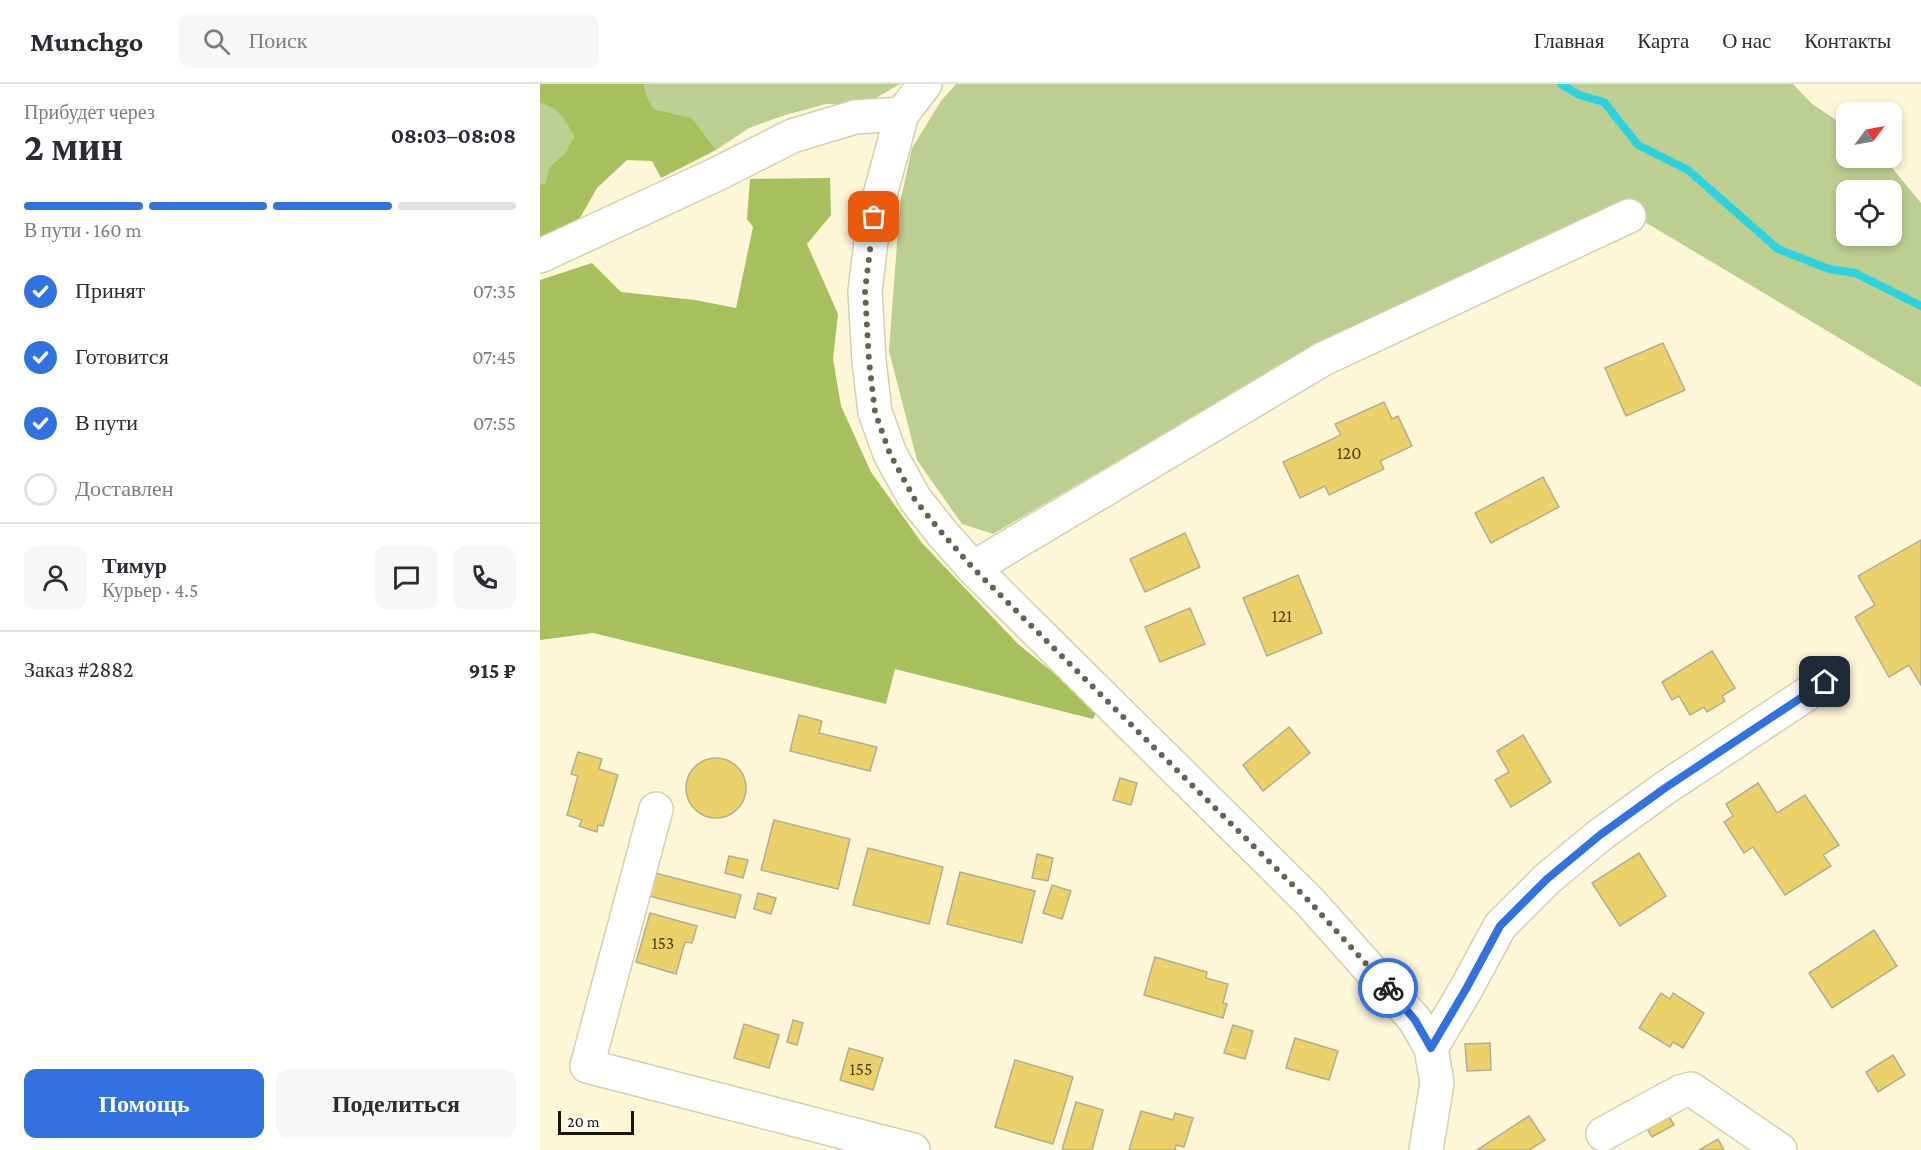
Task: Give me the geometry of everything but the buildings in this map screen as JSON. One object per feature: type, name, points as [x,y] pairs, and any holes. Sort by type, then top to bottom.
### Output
[{"type":"street","points":[[925,84],[902,114],[874,217],[865,291],[875,412],[890,454],[915,500],[973,568],[1310,902],[1408,1011],[1431,1048],[1437,1083],[1426,1150]]},
{"type":"street","points":[[540,256],[717,174],[792,136],[855,117],[902,114]]},
{"type":"street","points":[[973,568],[1323,359],[1629,216]]},
{"type":"street","points":[[1431,1048],[1500,926],[1547,879],[1600,835],[1665,788],[1825,682]]},
{"type":"street","points":[[656,809],[587,1066],[913,1150]]},
{"type":"street","points":[[1603,1134],[1680,1092],[1691,1089],[1780,1150]]},
{"type":"green space","points":[[540,84],[644,84],[647,97],[654,109],[692,118],[716,150],[661,178],[652,161],[627,160],[597,188],[577,223],[540,245],[540,185],[545,184],[550,166],[565,153],[574,137],[557,111],[540,103]]},
{"type":"green space","points":[[644,84],[900,84],[864,105],[826,104],[785,115],[749,128],[716,150],[692,118],[654,109],[647,97]]},
{"type":"green space","points":[[956,84],[1793,84],[1811,103],[1836,120],[1836,168],[1892,168],[1921,203],[1921,387],[1618,206],[1317,344],[993,534],[962,524],[917,460],[889,351],[900,203],[912,148],[941,101]]},
{"type":"green space","points":[[540,103],[557,111],[574,137],[565,153],[550,166],[545,185],[540,185]]},
{"type":"green space","points":[[830,178],[831,215],[807,244],[838,314],[833,359],[841,406],[871,472],[922,543],[1018,644],[1098,709],[1093,719],[895,669],[886,704],[593,633],[540,640],[540,280],[592,263],[621,292],[695,300],[736,308],[753,227],[747,219],[750,179]]},
{"type":"waterway","points":[[1561,84],[1579,95],[1604,102],[1638,145],[1688,170],[1778,249],[1829,269],[1855,273],[1921,306]]},
{"type":"way so far","points":[[874,217],[865,291],[875,412],[890,454],[915,500],[973,568],[1310,902],[1388,988]]},
{"type":"route","points":[[1388,988],[1415,1020],[1431,1048],[1500,926],[1547,879],[1600,835],[1665,788],[1825,682]]}]
